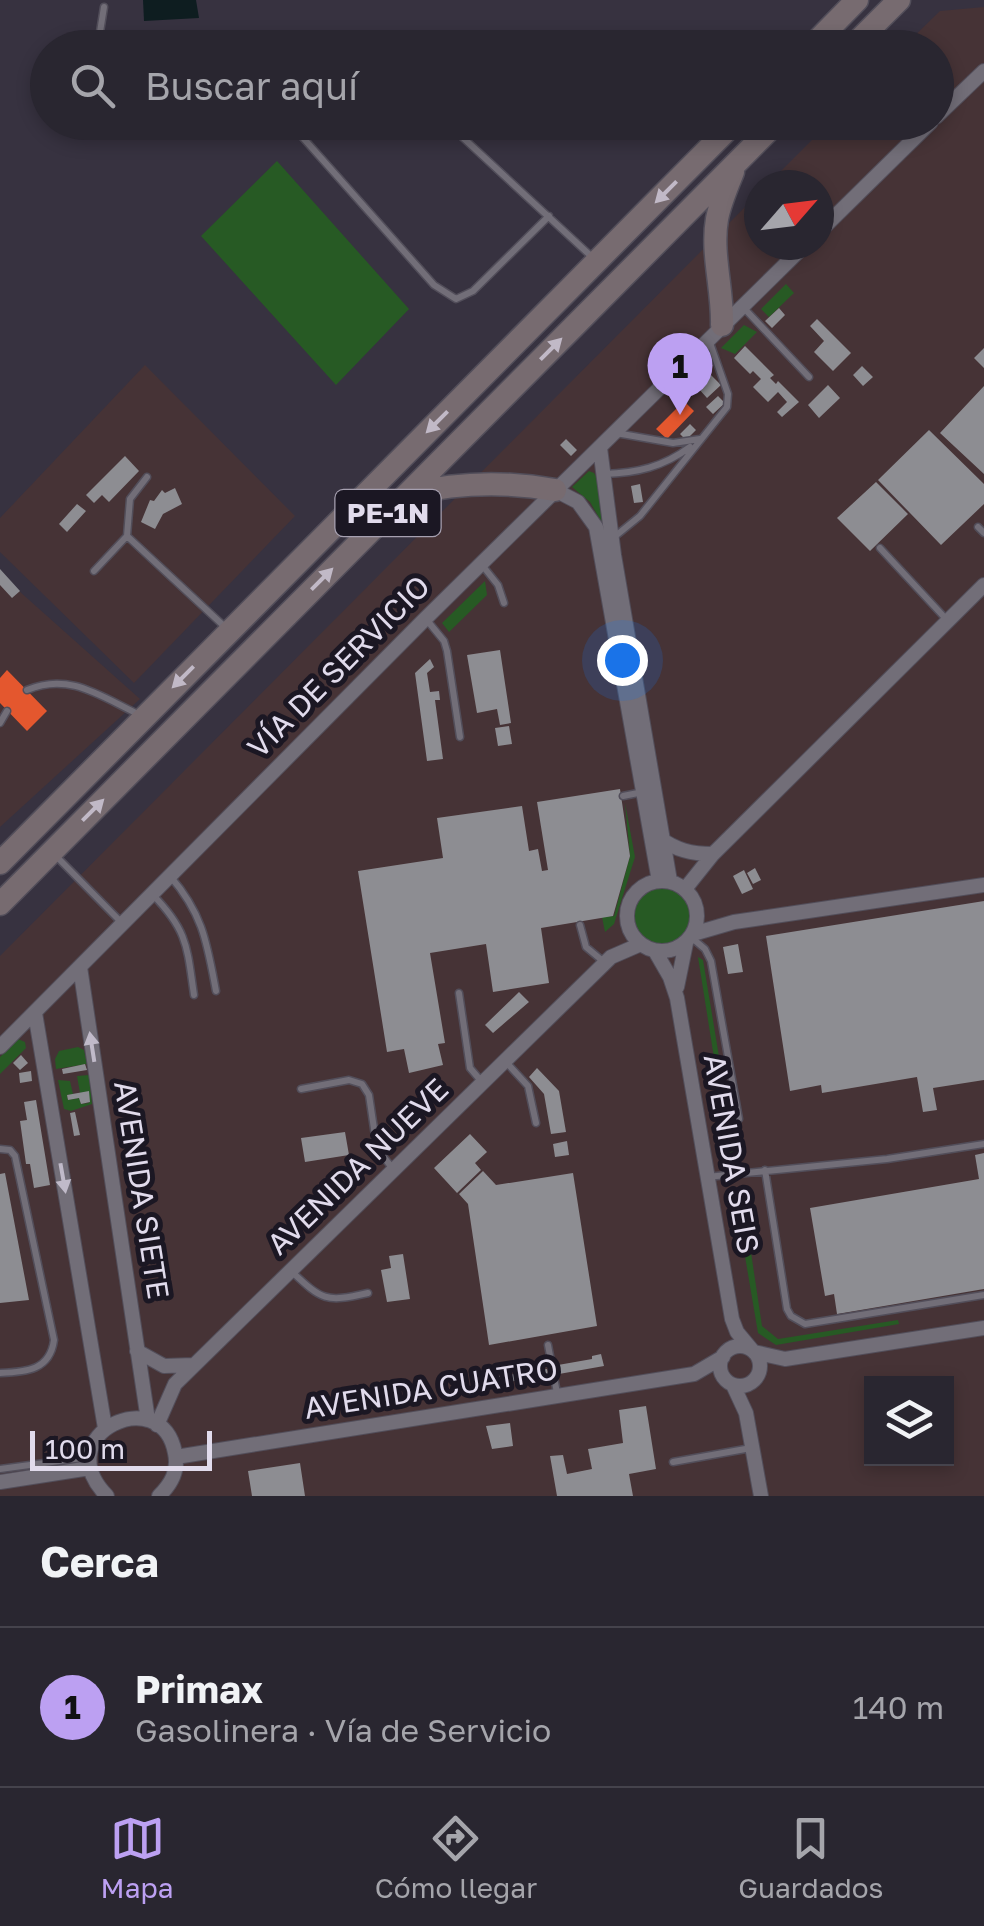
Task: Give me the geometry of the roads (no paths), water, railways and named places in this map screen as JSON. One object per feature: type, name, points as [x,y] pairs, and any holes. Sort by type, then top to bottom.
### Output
[{"type":"highway","points":[[828,30],[857,0]]},
{"type":"highway","points":[[870,30],[899,0]]},
{"type":"highway","name":"PE-1N","points":[[0,862],[717,140]]},
{"type":"highway","name":"PE-1N","points":[[0,904],[759,140]]},
{"type":"highway","points":[[716,332],[723,292],[717,218],[736,164]]},
{"type":"highway","points":[[406,495],[487,482],[555,490]]},
{"type":"highway","points":[[260,599],[283,619]]},
{"type":"street","points":[[954,100],[984,71]]},
{"type":"street","points":[[834,217],[913,140]]},
{"type":"street","name":"VÍA DE SERVICIO","points":[[0,1047],[425,618],[790,260]]},
{"type":"street","points":[[600,448],[664,881]]},
{"type":"street","points":[[555,490],[578,502],[596,527],[649,790]]},
{"type":"street","points":[[685,889],[713,854],[984,585]]},
{"type":"street","points":[[656,835],[692,854],[713,854]]},
{"type":"street","points":[[734,922],[695,902],[685,889],[664,881],[648,883],[632,898],[628,924],[648,948],[677,949],[690,938],[734,922],[984,885]]},
{"type":"street","points":[[690,938],[698,913],[695,902]]},
{"type":"street","name":"AVENIDA NUEVE","points":[[153,1423],[175,1384],[608,960],[628,924]]},
{"type":"street","name":"AVENIDA SEIS","points":[[677,998],[679,969],[690,938]]},
{"type":"street","name":"AVENIDA NUEVE","points":[[608,960],[648,948]]},
{"type":"street","name":"AVENIDA SEIS","points":[[648,948],[670,977],[677,998],[732,1319]]},
{"type":"street","name":"AVENIDA SIETE","points":[[80,968],[137,1351],[153,1423]]},
{"type":"street","points":[[34,1013],[105,1428]]},
{"type":"street","points":[[732,1319],[760,1364],[746,1413]]},
{"type":"street","points":[[732,1319],[721,1372],[746,1413],[761,1496]]},
{"type":"street","points":[[724,1356],[736,1347],[786,1359],[984,1328]]},
{"type":"street","points":[[137,1351],[164,1366],[195,1365]]},
{"type":"street","name":"AVENIDA CUATRO","points":[[176,1457],[694,1374],[724,1356]]},
{"type":"street","points":[[731,1384],[746,1385],[786,1359]]},
{"type":"street","name":"AVENIDA CUATRO","points":[[694,1374],[731,1384]]},
{"type":"street","points":[[107,1496],[94,1478],[92,1446],[105,1428],[125,1418],[153,1423],[170,1439],[176,1457],[173,1479],[159,1496]]},
{"type":"street","points":[[0,1482],[90,1462]]},
{"type":"lane","points":[[100,30],[104,7]]},
{"type":"lane","points":[[305,140],[434,285],[456,299],[473,291],[549,216]]},
{"type":"lane","points":[[466,140],[597,261]]},
{"type":"lane","points":[[742,306],[809,378]]},
{"type":"lane","points":[[612,539],[640,516],[727,407],[728,394],[712,357],[716,332]]},
{"type":"lane","points":[[616,432],[673,443],[702,438]]},
{"type":"lane","points":[[603,474],[656,467],[702,438]]},
{"type":"lane","points":[[94,572],[127,536],[130,498],[147,477]]},
{"type":"lane","points":[[127,536],[229,631]]},
{"type":"lane","points":[[880,548],[948,621]]},
{"type":"lane","points":[[481,564],[498,585],[504,603]]},
{"type":"lane","points":[[425,618],[444,641],[460,738]]},
{"type":"lane","points":[[27,690],[48,682],[78,686],[144,716]]},
{"type":"lane","points":[[0,723],[7,710]]},
{"type":"lane","points":[[623,796],[649,790]]},
{"type":"lane","points":[[52,852],[122,924]]},
{"type":"lane","points":[[170,876],[195,908],[204,928],[216,991]]},
{"type":"lane","points":[[152,894],[176,920],[186,940],[194,996]]},
{"type":"lane","points":[[580,925],[586,946],[608,960]]},
{"type":"lane","points":[[690,938],[705,949],[712,961],[739,1119]]},
{"type":"lane","points":[[459,994],[470,1068],[482,1083]]},
{"type":"lane","points":[[505,1061],[528,1086],[536,1124]]},
{"type":"lane","points":[[301,1088],[349,1080],[362,1084],[369,1095],[377,1149],[394,1170]]},
{"type":"lane","points":[[706,1177],[984,1144]]},
{"type":"lane","points":[[0,1149],[10,1150],[15,1156],[54,1340],[52,1355],[44,1365],[0,1373]]},
{"type":"lane","points":[[765,1170],[787,1309],[798,1321],[805,1324],[984,1294]]},
{"type":"lane","points":[[291,1270],[316,1295],[328,1300],[368,1294]]},
{"type":"lane","points":[[548,1345],[557,1396]]},
{"type":"lane","points":[[674,1462],[752,1448]]},
{"type":"lane","points":[[0,1469],[90,1462]]},
{"type":"place","name":"Primax","points":[[680,415]]}]
